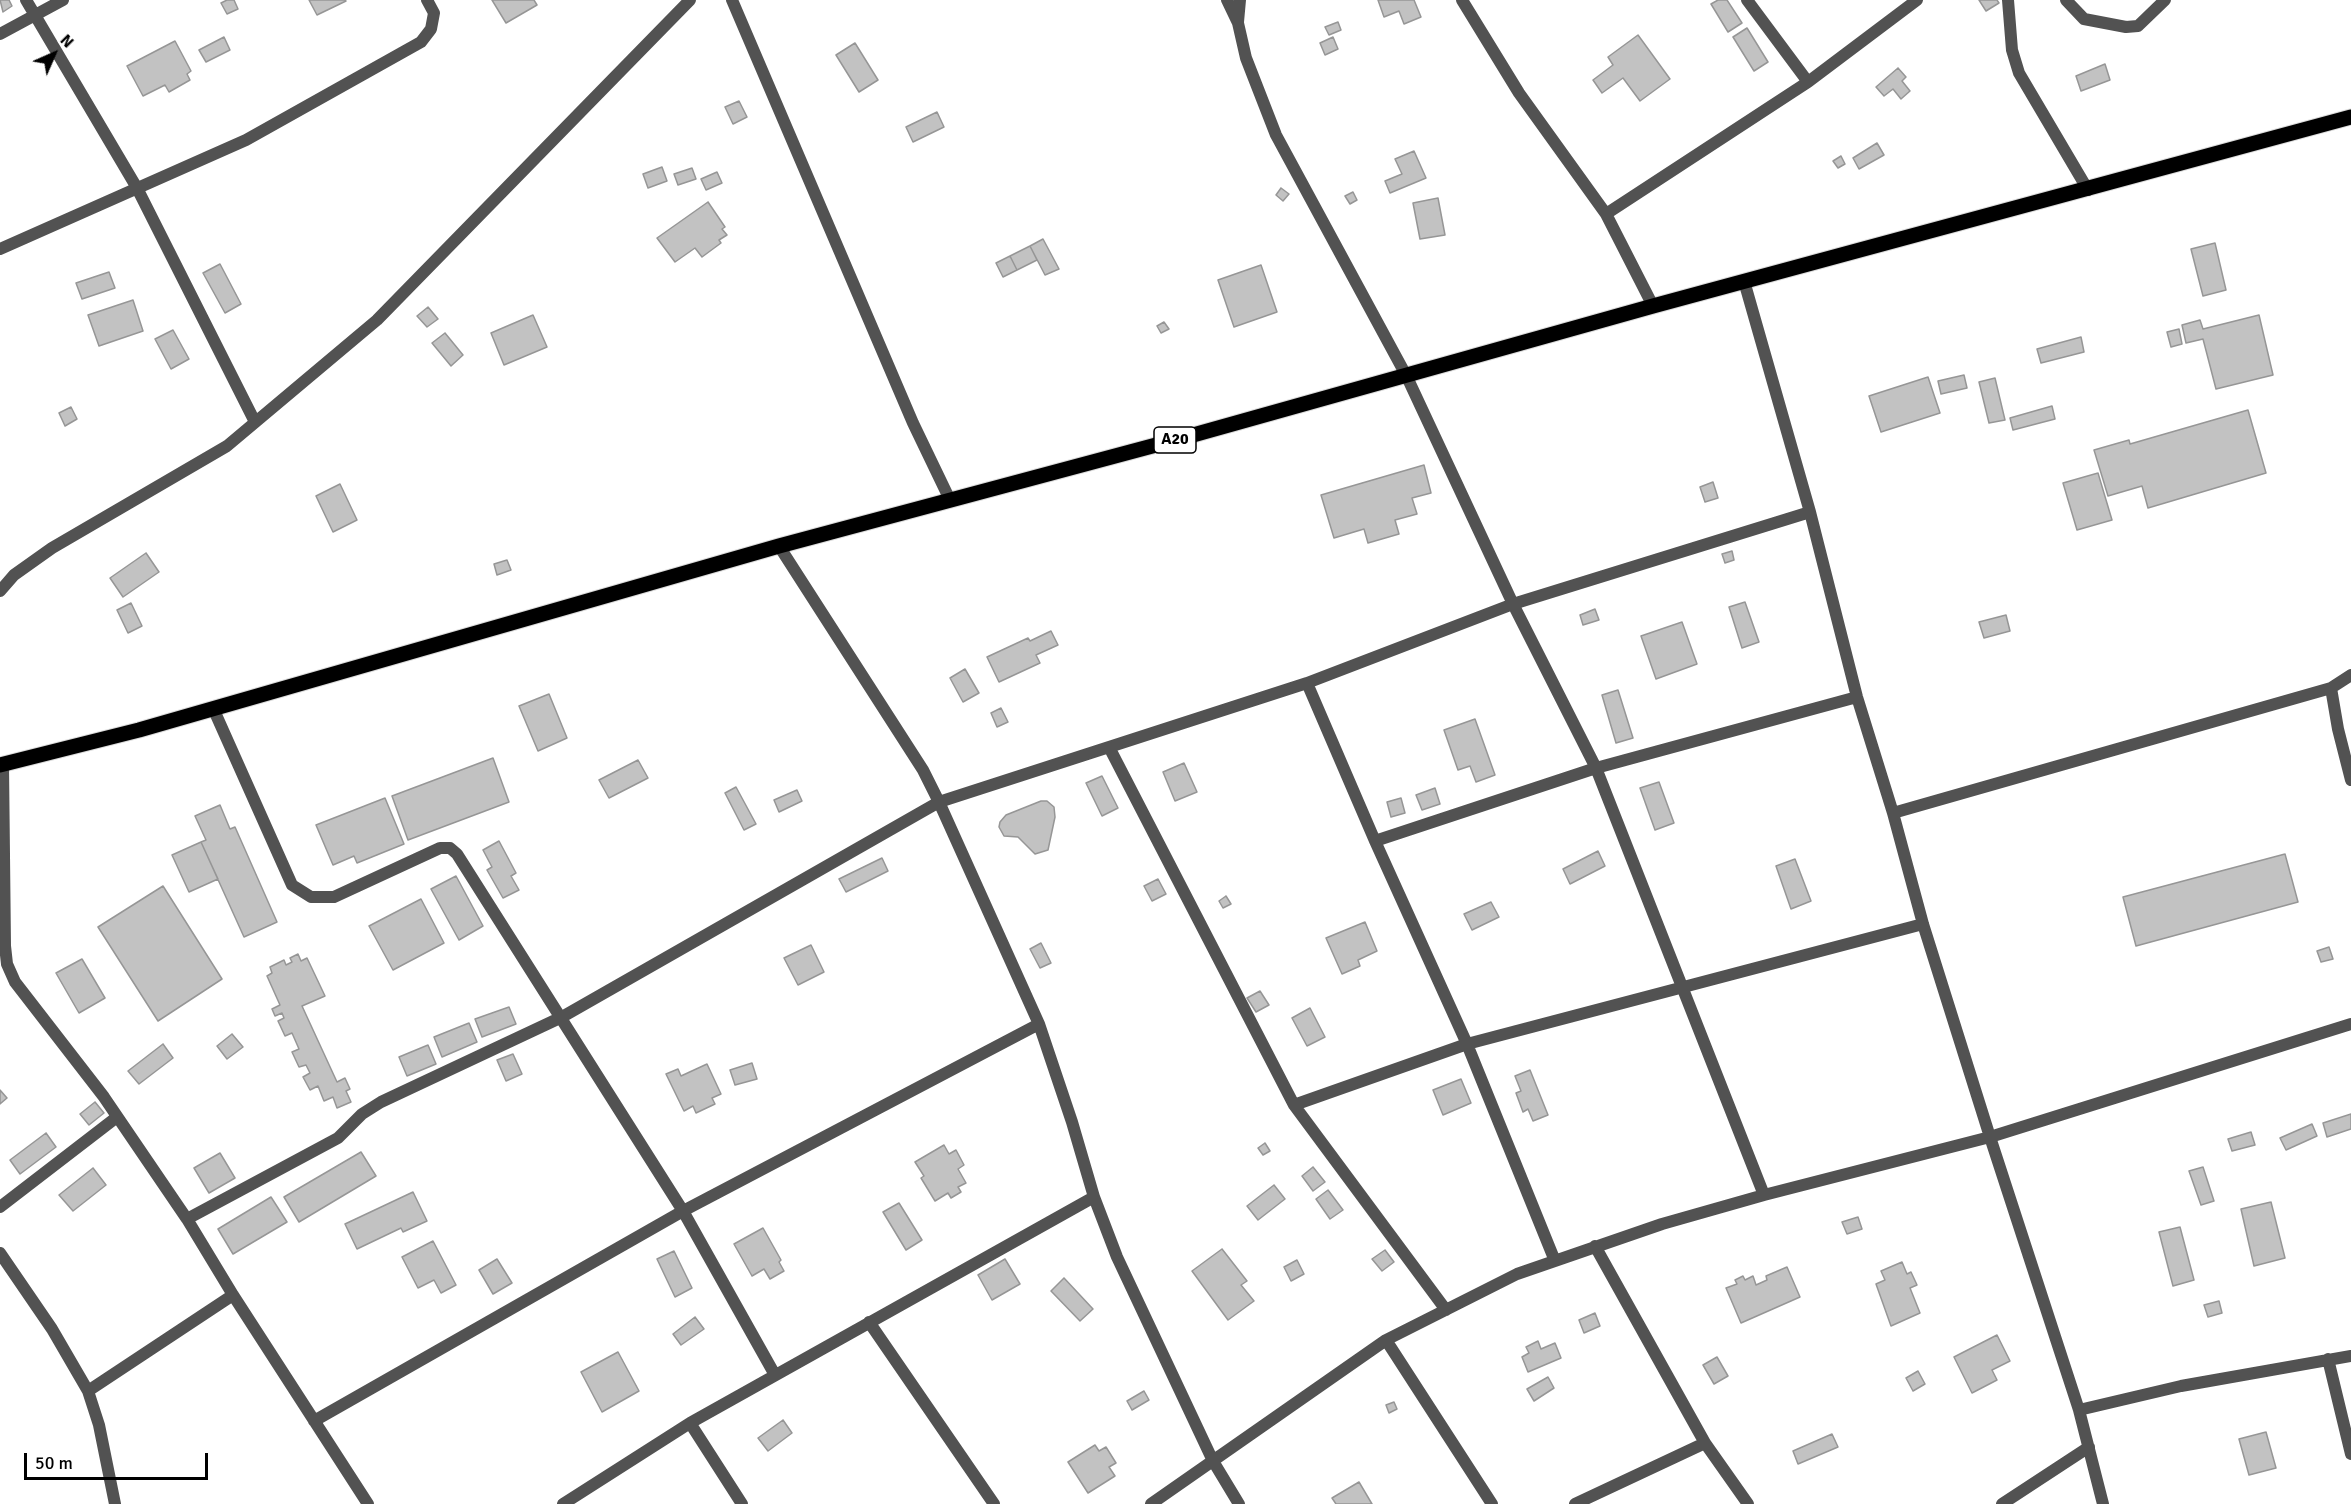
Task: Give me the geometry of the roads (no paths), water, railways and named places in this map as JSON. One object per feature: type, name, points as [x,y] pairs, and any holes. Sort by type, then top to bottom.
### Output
[{"type":"main road","name":"A20","points":[[2,764],[95,742],[779,546],[2351,117]]},
{"type":"street","points":[[26,0],[137,188],[255,422]]},
{"type":"street","points":[[0,34],[63,0]]},
{"type":"street","points":[[0,249],[246,140],[421,42],[431,29],[434,13],[427,0]]},
{"type":"street","points":[[0,591],[14,575],[52,548],[227,446],[377,320],[690,0]]},
{"type":"street","points":[[732,0],[913,423],[950,500]]},
{"type":"street","points":[[1227,0],[1238,23],[1246,58],[1276,135],[1407,376],[1513,604],[1596,768],[1764,1195]]},
{"type":"street","points":[[1238,23],[1240,0]]},
{"type":"street","points":[[1462,0],[1519,93],[1606,214],[1653,306]]},
{"type":"street","points":[[1747,0],[1808,82]]},
{"type":"street","points":[[1606,214],[1808,82],[1917,0]]},
{"type":"street","points":[[2008,0],[2012,50],[2019,73],[2088,190]]},
{"type":"street","points":[[2066,0],[2084,19],[2126,27],[2138,26],[2165,0]]},
{"type":"street","points":[[1744,281],[1810,512],[1857,697],[1893,813],[1923,924],[2079,1410],[2103,1504]]},
{"type":"street","points":[[187,1219],[338,1138],[362,1114],[381,1102],[562,1017],[939,802],[1306,683],[1513,604],[1810,512]]},
{"type":"street","points":[[779,546],[923,770],[939,802],[1039,1024],[1094,1197],[1117,1257],[1213,1461],[1239,1504]]},
{"type":"street","points":[[1893,813],[2331,688],[2351,675]]},
{"type":"street","points":[[1306,683],[1467,1044],[1555,1261]]},
{"type":"street","points":[[2331,688],[2338,729],[2351,780]]},
{"type":"street","points":[[1375,841],[1596,768],[1857,697]]},
{"type":"street","points":[[213,708],[292,885],[311,897],[334,897],[440,848],[450,848],[457,854],[683,1211],[775,1375]]},
{"type":"street","points":[[1109,747],[1294,1105],[1446,1310]]},
{"type":"street","points":[[2,764],[5,946],[7,964],[15,982],[117,1118],[187,1219],[232,1294],[368,1504]]},
{"type":"street","points":[[1294,1105],[1467,1044],[1923,924]]},
{"type":"street","points":[[314,1421],[683,1211],[1039,1024]]},
{"type":"street","points":[[1151,1504],[1386,1340],[1516,1274],[1662,1224],[1764,1195],[1990,1137],[2351,1024]]},
{"type":"street","points":[[0,1207],[117,1118]]},
{"type":"street","points":[[563,1504],[690,1423],[1094,1197]]},
{"type":"street","points":[[1595,1246],[1705,1443],[1748,1504]]},
{"type":"street","points":[[0,1253],[52,1329],[88,1391],[99,1425],[115,1504]]},
{"type":"street","points":[[88,1391],[232,1294]]},
{"type":"street","points":[[869,1322],[994,1504]]},
{"type":"street","points":[[1386,1340],[1492,1504]]},
{"type":"street","points":[[2079,1410],[2181,1386],[2351,1356]]},
{"type":"street","points":[[2328,1359],[2351,1454]]},
{"type":"street","points":[[690,1423],[742,1504]]},
{"type":"street","points":[[1575,1504],[1705,1443]]},
{"type":"street","points":[[2002,1504],[2089,1447]]}]
